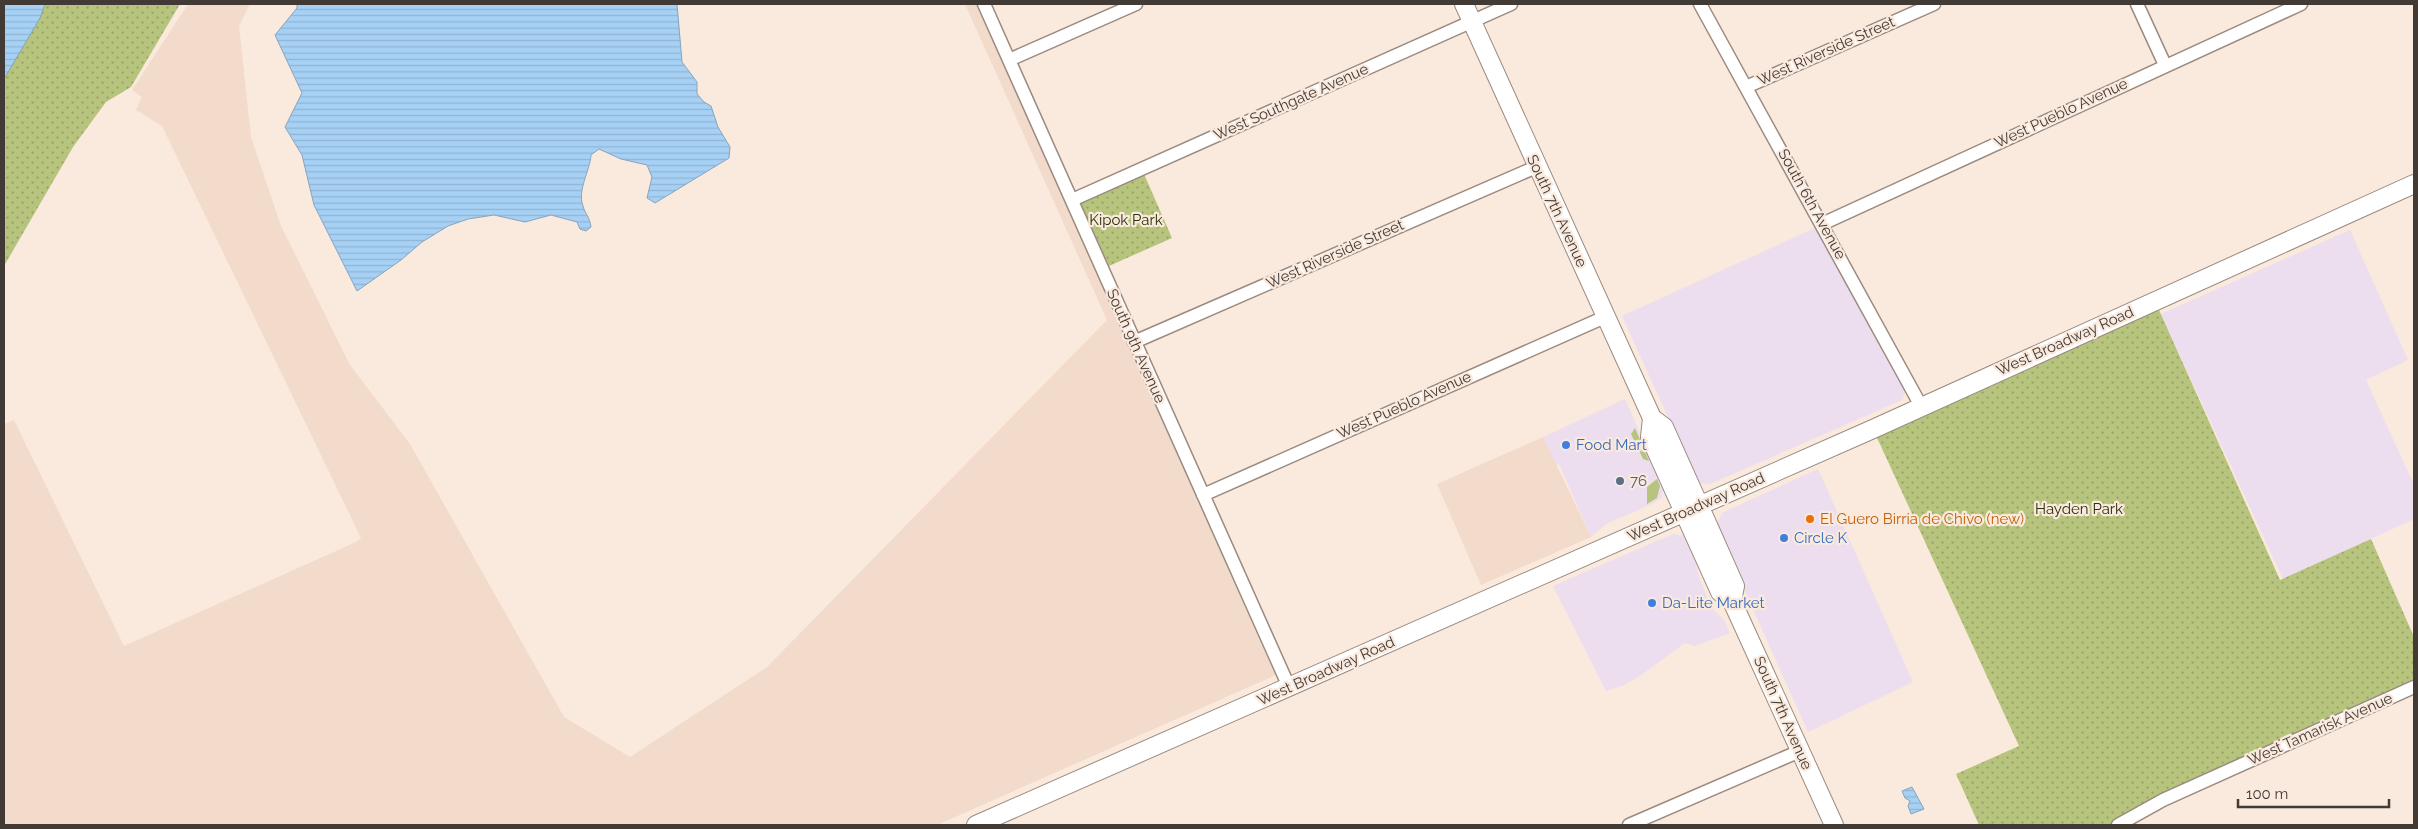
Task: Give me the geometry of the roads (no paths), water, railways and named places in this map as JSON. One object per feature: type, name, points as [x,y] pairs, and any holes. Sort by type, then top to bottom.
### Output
[{"type":"main road","name":"South 7th Avenue","points":[[1464,4],[1536,167],[1652,418],[1650,437],[1692,509],[1720,592],[1732,601],[1834,825]]},
{"type":"main road","name":"West Broadway Road","points":[[976,825],[1692,509],[2414,184]]},
{"type":"street","name":"South 9th Avenue","points":[[984,4],[1289,687]]},
{"type":"street","points":[[1009,60],[1136,4]]},
{"type":"street","name":"West Southgate Avenue","points":[[1072,200],[1511,4]]},
{"type":"street","name":"South 6th Avenue","points":[[1700,4],[1921,406]]},
{"type":"street","name":"West Riverside Street","points":[[1746,87],[1934,4]]},
{"type":"street","points":[[2137,4],[2165,65]]},
{"type":"street","name":"West Pueblo Avenue","points":[[1822,224],[2301,4]]},
{"type":"street","name":"West Riverside Street","points":[[1134,342],[1536,167]]},
{"type":"street","name":"West Pueblo Avenue","points":[[1203,495],[1605,317]]},
{"type":"street","name":"West Tamarisk Avenue","points":[[2125,824],[2163,800],[2414,687]]},
{"type":"street","points":[[1629,825],[1800,751]]},
{"type":"water","points":[[4,4],[45,4],[40,18],[4,79]]},
{"type":"water","points":[[297,4],[677,4],[682,62],[697,82],[697,94],[704,102],[711,106],[718,127],[730,147],[729,158],[655,203],[647,198],[652,177],[647,165],[621,159],[599,149],[591,155],[583,187],[583,206],[591,227],[586,231],[580,229],[577,222],[551,215],[525,222],[494,215],[468,219],[448,226],[422,242],[401,260],[357,291],[314,205],[302,155],[285,127],[302,93],[275,35],[297,8]]},
{"type":"water","points":[[1912,787],[1924,809],[1911,814],[1908,806],[1910,801],[1905,798],[1902,791]]},
{"type":"place","name":"Food Mart","points":[[1566,445]]},
{"type":"place","name":"76","points":[[1620,481]]},
{"type":"place","name":"El Guero Birria de Chivo (new)","points":[[1810,519]]},
{"type":"place","name":"Circle K","points":[[1784,538]]},
{"type":"place","name":"Da-Lite Market","points":[[1652,603]]},
{"type":"park label","name":"Kipok Park","points":[[1126,220]]},
{"type":"park label","name":"Hayden Park","points":[[2079,509]]}]
